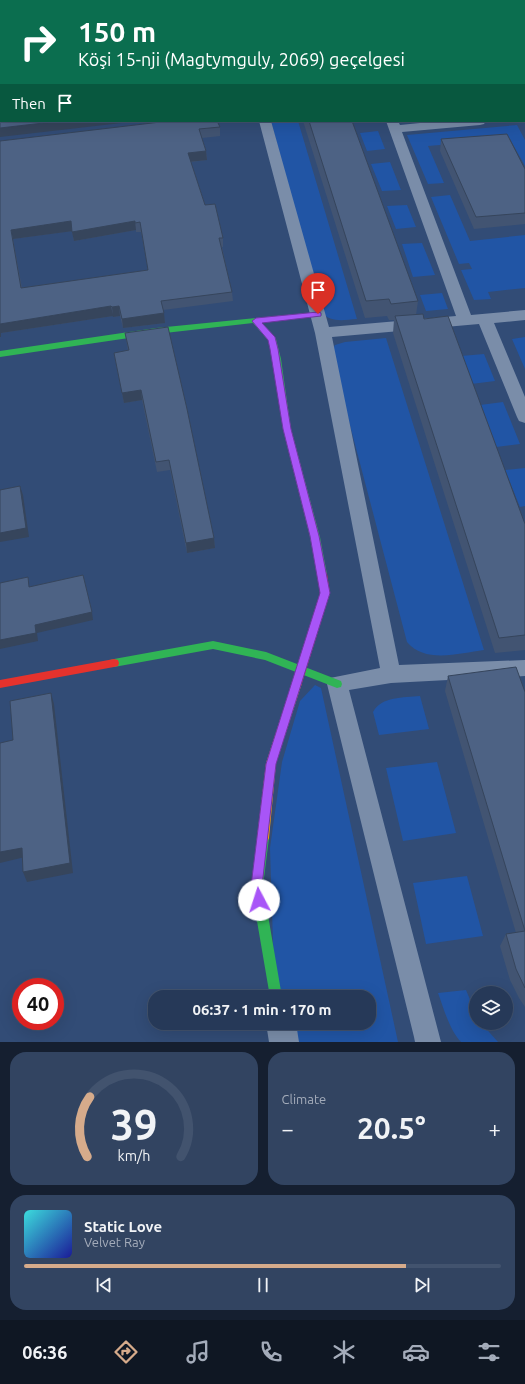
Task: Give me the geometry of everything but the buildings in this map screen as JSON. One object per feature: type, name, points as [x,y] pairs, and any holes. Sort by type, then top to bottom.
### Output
[{"type":"street","points":[[0,354],[156,331],[318,314]]},
{"type":"street","points":[[256,321],[272,339],[277,359],[287,429],[315,536],[325,593],[271,764],[257,886],[275,990]]},
{"type":"street","points":[[0,684],[213,645],[266,656],[337,684]]},
{"type":"street","points":[[281,1030],[284,1042]]},
{"type":"lane","points":[[265,122],[323,333],[391,674]]},
{"type":"lane","points":[[458,122],[394,125],[465,320]]},
{"type":"lane","points":[[323,333],[525,315]]},
{"type":"lane","points":[[484,318],[525,417]]},
{"type":"lane","points":[[428,1042],[337,684],[391,674],[525,668]]},
{"type":"shaded area","points":[[271,122],[298,122],[357,319],[333,319],[325,316],[321,312]]},
{"type":"shaded area","points":[[517,125],[525,140],[525,166],[510,139],[428,146],[444,183],[428,184],[407,135]]},
{"type":"shaded area","points":[[378,131],[385,149],[367,151],[360,133]]},
{"type":"shaded area","points":[[390,162],[401,190],[382,191],[371,164]]},
{"type":"shaded area","points":[[450,195],[470,241],[525,235],[525,288],[488,292],[491,299],[474,300],[461,270],[472,269],[469,263],[459,264],[431,197]]},
{"type":"shaded area","points":[[407,205],[416,227],[396,229],[387,206]]},
{"type":"shaded area","points":[[422,243],[435,275],[413,277],[402,244]]},
{"type":"shaded area","points":[[442,293],[448,309],[426,311],[420,295]]},
{"type":"shaded area","points":[[525,337],[525,369],[512,339]]},
{"type":"shaded area","points":[[386,338],[484,650],[454,655],[433,655],[414,649],[407,642],[331,353],[335,345],[345,342]]},
{"type":"shaded area","points":[[484,354],[495,381],[471,384],[461,356]]},
{"type":"shaded area","points":[[503,402],[520,444],[496,447],[480,405]]},
{"type":"shaded area","points":[[525,468],[525,506],[520,507],[505,470]]},
{"type":"shaded area","points":[[315,685],[321,688],[398,1042],[287,1042],[284,1030],[376,1030],[376,990],[277,990],[274,974],[270,848],[282,762],[300,701]]},
{"type":"shaded area","points":[[420,696],[429,729],[379,735],[373,712],[377,707],[387,700]]},
{"type":"shaded area","points":[[437,762],[456,833],[403,841],[386,768]]},
{"type":"shaded area","points":[[467,876],[483,936],[426,944],[413,883]]},
{"type":"shaded area","points":[[466,990],[469,997],[469,1030],[487,1030],[498,1042],[461,1042],[447,1019],[438,993]]},
{"type":"traffic: fast","points":[[0,354],[156,331],[318,314]]},
{"type":"traffic: fast","points":[[255,321],[272,339],[277,359],[287,429],[315,537],[322,574]]},
{"type":"traffic: fast","points":[[114,663],[213,645],[266,656],[337,684]]},
{"type":"traffic: fast","points":[[263,838],[257,886],[275,990]]},
{"type":"traffic: slow","points":[[263,838],[271,763],[297,683]]},
{"type":"traffic: jam","points":[[297,683],[325,593],[322,574]]},
{"type":"traffic: jam","points":[[0,684],[114,663]]},
{"type":"route","points":[[259,900],[257,886],[271,764],[325,593],[315,536],[287,429],[277,359],[272,339],[256,321],[318,314]]}]
